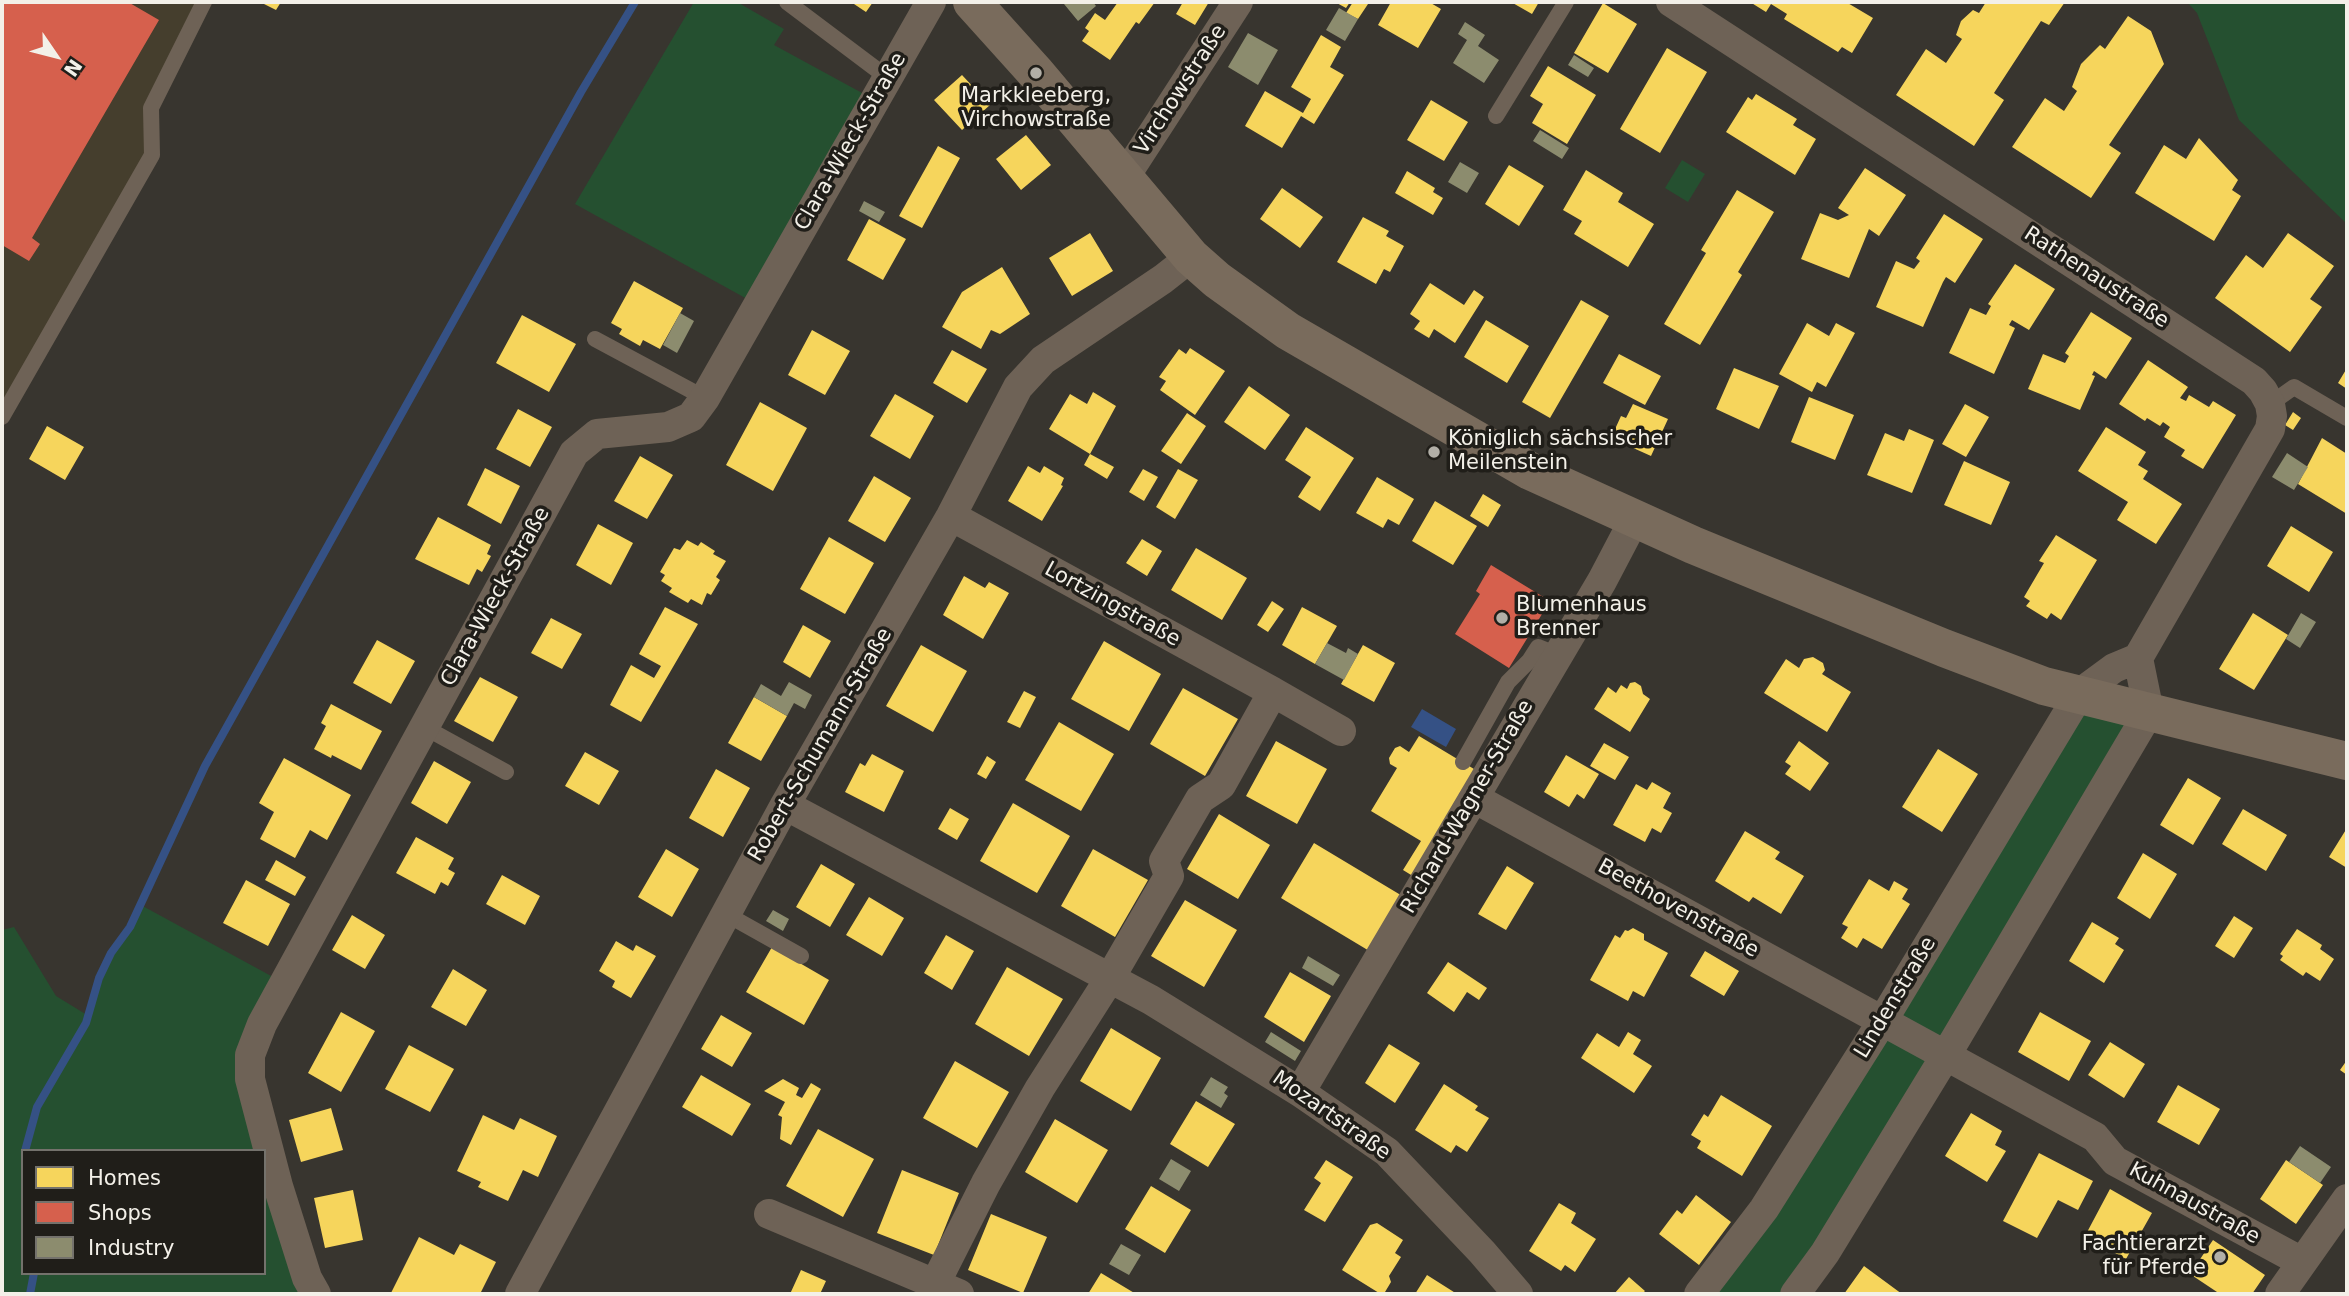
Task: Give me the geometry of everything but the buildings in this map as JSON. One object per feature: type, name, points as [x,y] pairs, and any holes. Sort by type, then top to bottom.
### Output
[{"type":"main road","points":[[972,2],[1191,257],[1217,281],[1289,331],[1530,471],[1634,520],[1944,648],[2044,685],[2347,761]]},
{"type":"street","name":"Clara-Wieck-Straße","points":[[316,1294],[307,1278],[250,1079],[250,1055],[262,1024],[574,453],[597,434],[668,427],[691,417],[705,398],[931,2]]},
{"type":"street","name":"Virchowstraße","points":[[1124,177],[1238,2]]},
{"type":"street","name":"Rathenaustraße","points":[[1671,2],[2242,374],[2263,391],[2270,404]]},
{"type":"street","name":"Robert-Schumann-Straße","points":[[520,1294],[785,806],[951,516],[1018,387],[1043,360],[1191,257]]},
{"type":"street","points":[[2080,693],[2114,668],[2138,658],[2270,429],[2270,404]]},
{"type":"street","name":"Lortzingstraße","points":[[951,516],[1342,731]]},
{"type":"street","name":"Richard-Wagner-Straße","points":[[1300,1092],[1602,581],[1634,520]]},
{"type":"street","points":[[1795,1294],[1825,1254],[2149,712],[2138,658]]},
{"type":"street","points":[[769,1214],[947,1289],[986,1183],[1040,1088],[1111,978],[1169,876],[1164,860],[1200,799],[1221,786],[1273,692]]},
{"type":"street","name":"Lindenstraße","points":[[1699,1294],[1764,1209],[2080,693]]},
{"type":"street","name":"Beethovenstraße","points":[[1474,798],[1946,1055]]},
{"type":"street","name":"Mozartstraße","points":[[785,806],[1150,999],[1300,1092],[1387,1152],[1518,1294]]},
{"type":"street","name":"Kuhnaustraße","points":[[1946,1055],[2095,1137],[2115,1161],[2302,1262]]},
{"type":"street","points":[[2280,1294],[2347,1199]]},
{"type":"lane","points":[[2,417],[152,155],[151,108],[204,2]]},
{"type":"lane","points":[[787,2],[888,78]]},
{"type":"lane","points":[[1496,116],[1566,2]]},
{"type":"lane","points":[[595,339],[705,398]]},
{"type":"lane","points":[[2270,404],[2294,387],[2347,418]]},
{"type":"lane","points":[[1463,762],[1508,682],[1529,661],[1538,647],[1558,654]]},
{"type":"lane","points":[[424,727],[506,772]]},
{"type":"lane","points":[[726,914],[801,956]]},
{"type":"shaded area","points":[[2,2],[204,2],[151,108],[153,140],[2,417]]},
{"type":"green space","points":[[694,2],[737,2],[784,29],[774,45],[875,100],[758,305],[575,204]]},
{"type":"green space","points":[[2187,2],[2347,2],[2347,224],[2239,120],[2197,13]]},
{"type":"green space","points":[[1682,160],[1705,174],[1688,202],[1665,188]]},
{"type":"green space","points":[[2080,693],[2149,712],[1795,1294],[1699,1294]]},
{"type":"green space","points":[[139,904],[284,983],[250,1054],[316,1294],[2,1294],[2,930],[14,927],[56,996],[87,1015],[99,978],[111,953],[130,927]]},
{"type":"water","points":[[1422,709],[1456,729],[1446,747],[1411,727]]},
{"type":"waterway","points":[[26,1149],[37,1107],[86,1023],[99,978],[111,953],[130,927],[205,766],[581,92],[635,2]]},
{"type":"waterway","points":[[30,1294],[34,1275]]},
{"type":"place","name":"Markkleeberg, Virchowstraße","points":[[1036,73]]},
{"type":"place","name":"Königlich sächsischer Meilenstein","points":[[1434,452]]},
{"type":"place","name":"Blumenhaus Brenner","points":[[1502,618]]},
{"type":"place","name":"Fachtierarzt für Pferde","points":[[2220,1257]]}]
